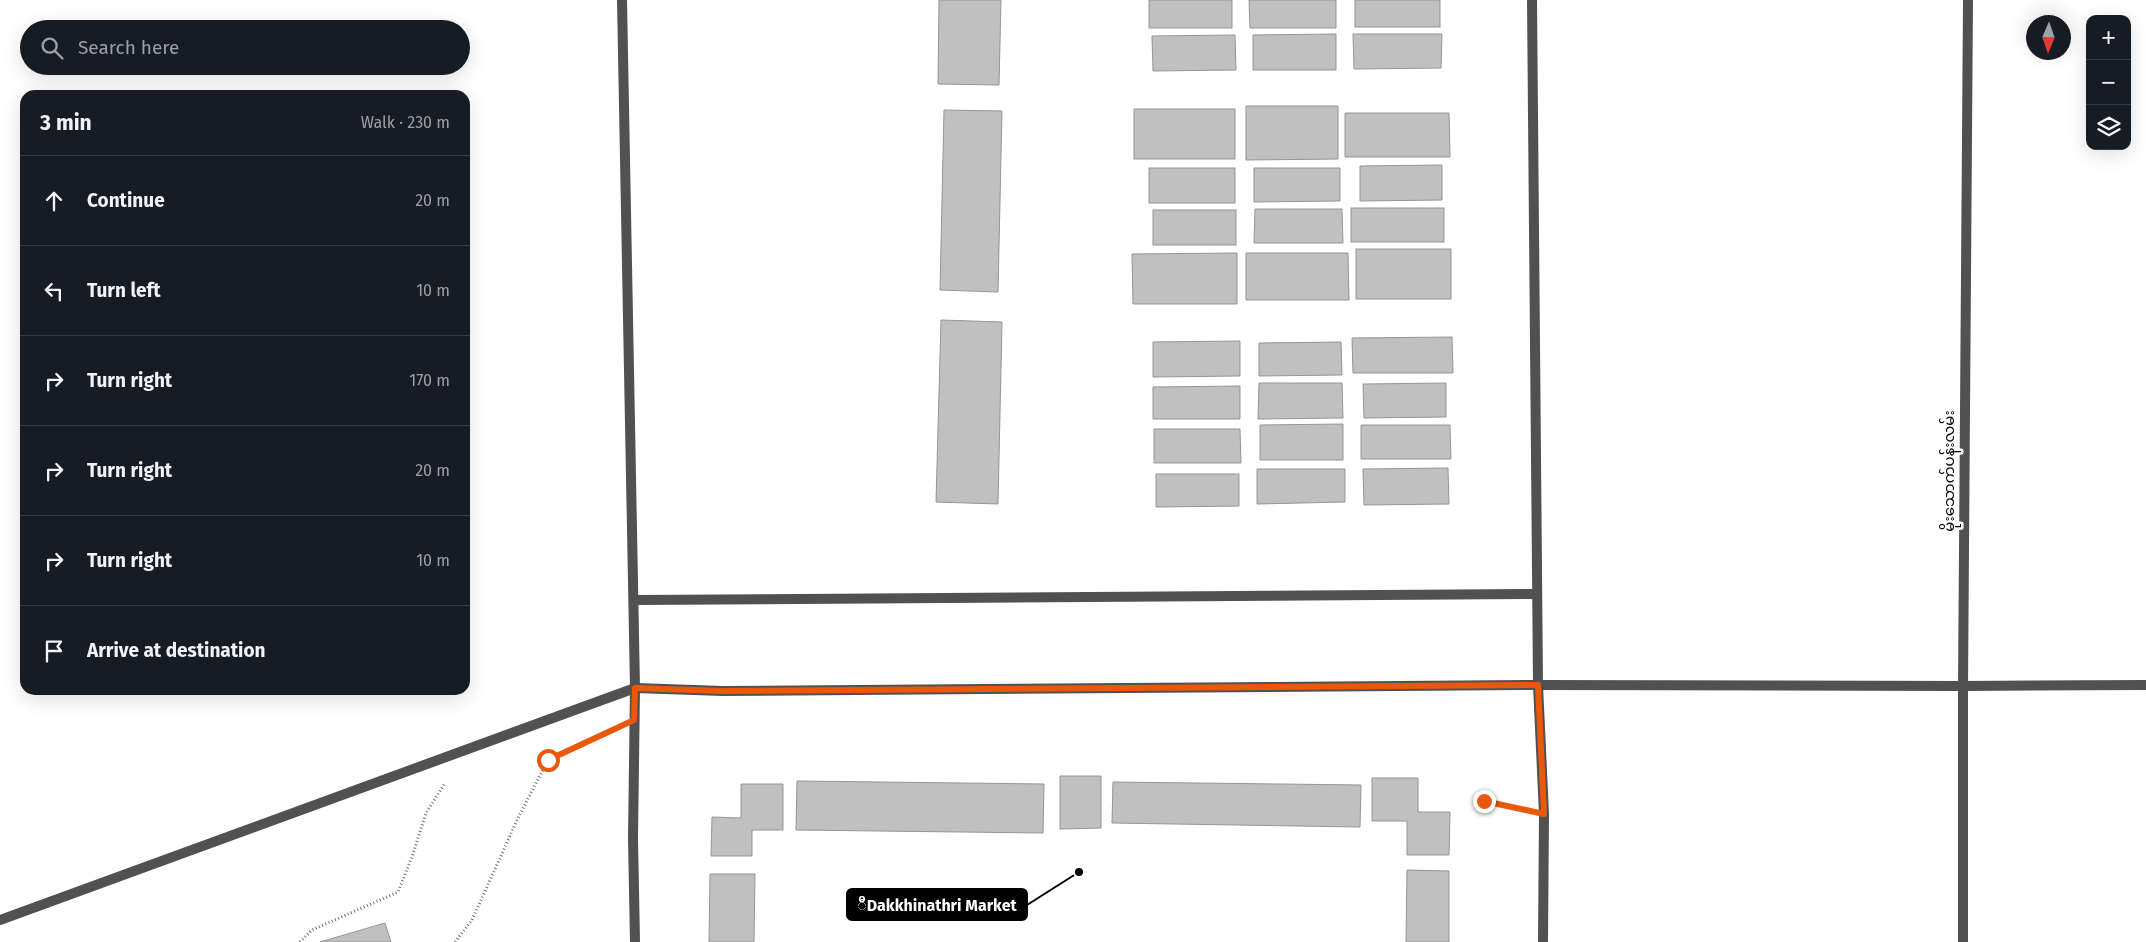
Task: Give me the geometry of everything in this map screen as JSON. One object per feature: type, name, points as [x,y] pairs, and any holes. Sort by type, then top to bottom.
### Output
[{"type":"street","points":[[622,0],[634,600],[633,838],[635,942]]},
{"type":"street","points":[[1532,0],[1538,685],[1544,814],[1543,942]]},
{"type":"street","name":"မိုးသောက်ပန်းလမ်း","points":[[1963,942],[1962,686],[1968,0]]},
{"type":"street","points":[[634,600],[1537,594]]},
{"type":"street","points":[[0,920],[635,688],[722,691],[1538,685],[1962,686],[2146,684]]},
{"type":"path","points":[[455,942],[472,920],[518,818],[548,760],[634,720]]},
{"type":"path","points":[[300,942],[312,930],[398,892],[412,857],[426,812],[465,750]]},
{"type":"path","points":[[1484,801],[1544,814]]},
{"type":"building","points":[[939,0],[1001,0],[999,85],[938,84]]},
{"type":"building","points":[[1149,0],[1232,0],[1232,28],[1149,28]]},
{"type":"building","points":[[1249,0],[1336,0],[1336,28],[1250,28]]},
{"type":"building","points":[[1355,0],[1440,0],[1440,27],[1355,27]]},
{"type":"building","points":[[1336,34],[1336,70],[1253,70],[1253,35]]},
{"type":"building","points":[[1353,34],[1442,34],[1441,68],[1354,69]]},
{"type":"building","points":[[1235,35],[1236,70],[1153,71],[1152,36]]},
{"type":"building","points":[[1246,106],[1338,106],[1338,159],[1246,160]]},
{"type":"building","points":[[1134,109],[1235,109],[1235,159],[1134,159]]},
{"type":"building","points":[[944,110],[1002,111],[998,292],[940,290]]},
{"type":"building","points":[[1345,113],[1449,113],[1450,157],[1345,157]]},
{"type":"building","points":[[1442,165],[1442,200],[1360,201],[1360,166]]},
{"type":"building","points":[[1149,168],[1235,168],[1235,203],[1149,203]]},
{"type":"building","points":[[1254,168],[1340,168],[1340,201],[1254,202]]},
{"type":"building","points":[[1351,208],[1444,208],[1444,242],[1351,242]]},
{"type":"building","points":[[1255,209],[1342,209],[1343,243],[1254,243]]},
{"type":"building","points":[[1153,210],[1236,210],[1236,245],[1153,245]]},
{"type":"building","points":[[1356,249],[1451,249],[1451,299],[1356,299]]},
{"type":"building","points":[[1237,253],[1237,304],[1133,304],[1132,254]]},
{"type":"building","points":[[1246,253],[1348,253],[1349,300],[1246,300]]},
{"type":"building","points":[[941,320],[1002,322],[998,504],[936,502]]},
{"type":"building","points":[[1452,337],[1453,373],[1353,373],[1352,338]]},
{"type":"building","points":[[1240,341],[1240,376],[1153,377],[1153,342]]},
{"type":"building","points":[[1341,342],[1342,375],[1259,376],[1259,343]]},
{"type":"building","points":[[1259,383],[1342,383],[1343,418],[1258,419]]},
{"type":"building","points":[[1446,383],[1446,417],[1364,418],[1363,384]]},
{"type":"building","points":[[1240,386],[1240,419],[1153,419],[1153,387]]},
{"type":"building","points":[[1343,424],[1343,460],[1260,460],[1260,425]]},
{"type":"building","points":[[1361,425],[1450,425],[1451,459],[1361,459]]},
{"type":"building","points":[[1154,429],[1240,429],[1241,463],[1154,463]]},
{"type":"building","points":[[1448,468],[1449,504],[1364,505],[1363,469]]},
{"type":"building","points":[[1257,469],[1345,469],[1345,502],[1257,504]]},
{"type":"building","points":[[1156,474],[1239,474],[1239,506],[1156,507]]},
{"type":"building","points":[[1060,776],[1101,776],[1101,828],[1060,829]]},
{"type":"building","points":[[1372,778],[1418,778],[1418,812],[1450,812],[1449,855],[1407,855],[1407,821],[1372,821]]},
{"type":"building","points":[[797,781],[1044,784],[1043,833],[796,830]]},
{"type":"building","points":[[1113,782],[1361,785],[1360,827],[1112,823]]},
{"type":"building","points":[[741,784],[783,784],[783,830],[752,830],[752,856],[711,856],[712,817],[741,818]]},
{"type":"building","points":[[1407,870],[1449,871],[1449,942],[1406,942]]},
{"type":"building","points":[[710,874],[755,874],[754,942],[709,942]]},
{"type":"building","points":[[385,923],[391,942],[320,942]]},
{"type":"place","name":"ီDakkhinathri Market","points":[[1079,872]]},
{"type":"route","points":[[548,760],[634,720],[635,688],[722,691],[1538,685],[1544,814],[1484,801]]}]
